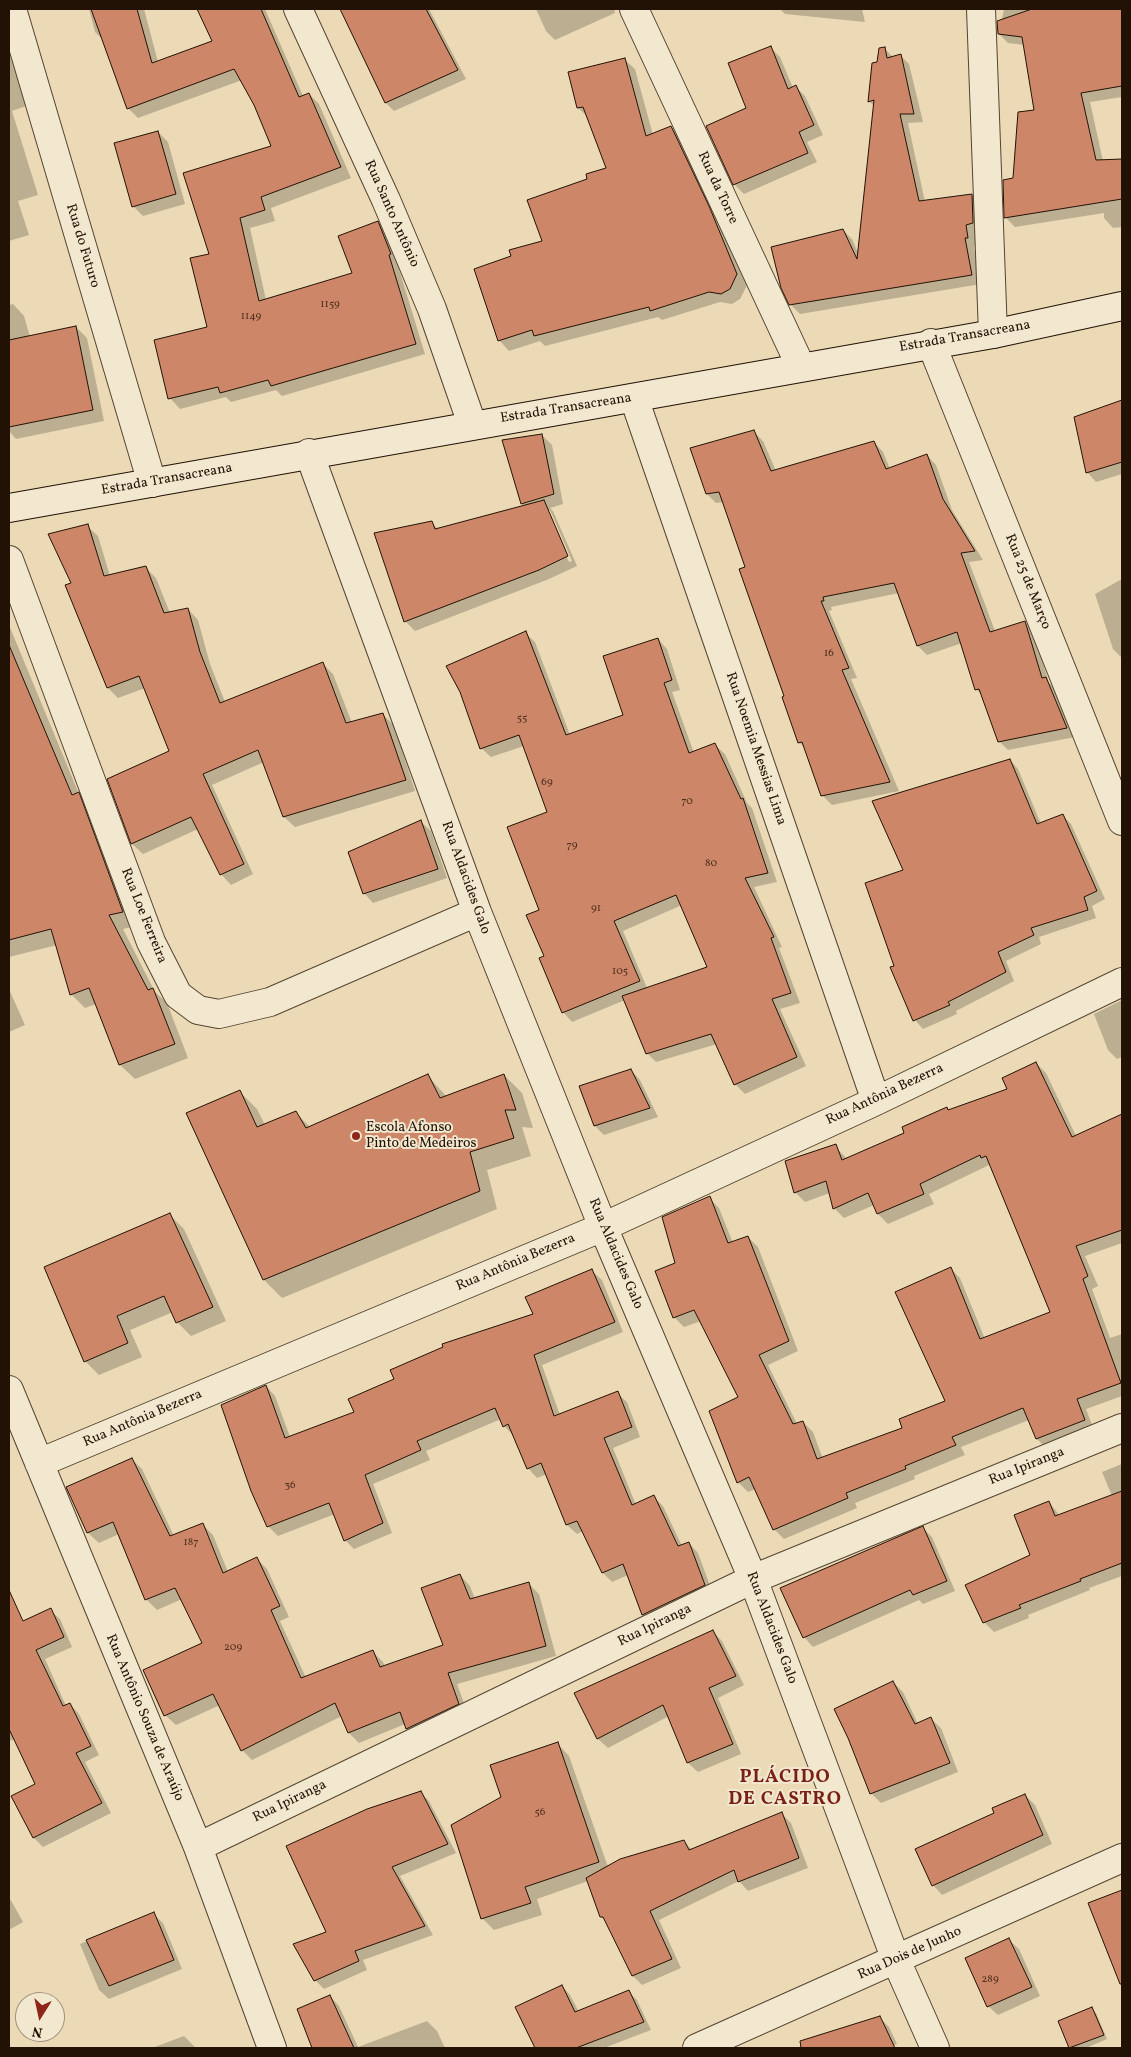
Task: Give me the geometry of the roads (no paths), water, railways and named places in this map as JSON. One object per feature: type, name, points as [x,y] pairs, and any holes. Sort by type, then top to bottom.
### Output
[{"type":"street","name":"Rua do Futuro","points":[[12,9],[152,483]]},
{"type":"street","name":"Rua Santo Antônio","points":[[298,9],[386,200],[432,309],[472,424]]},
{"type":"street","name":"Rua da Torre","points":[[634,9],[801,367]]},
{"type":"street","points":[[981,9],[992,334]]},
{"type":"street","name":"Estrada Transacreana","points":[[9,508],[472,424],[634,398],[931,343],[992,334],[1122,306]]},
{"type":"street","name":"Rua 25 de Março","points":[[931,343],[1122,821]]},
{"type":"street","name":"Rua Noemia Messias Lima","points":[[634,398],[876,1100]]},
{"type":"street","name":"Rua Aldacides Galo","points":[[309,453],[477,912],[602,1227],[753,1579],[896,1960],[935,2048]]},
{"type":"street","name":"Rua Loe Ferreira","points":[[9,560],[150,942],[178,995],[198,1010],[219,1014],[270,1002],[477,912]]},
{"type":"street","name":"Rua Antônia Bezerra","points":[[39,1463],[602,1227],[876,1100],[1122,982]]},
{"type":"street","name":"Rua Antônio Souza de Araújo","points":[[9,1390],[198,1846],[272,2048]]},
{"type":"street","name":"Rua Ipiranga","points":[[198,1846],[753,1579],[1122,1428]]},
{"type":"street","name":"Rua Dois de Junho","points":[[697,2048],[1122,1858]]},
{"type":"place","name":"Escola Afonso Pinto de Medeiros","points":[[356,1136]]},
{"type":"district","name":"PLÁCIDO DE CASTRO","points":[[785,1790]]}]
